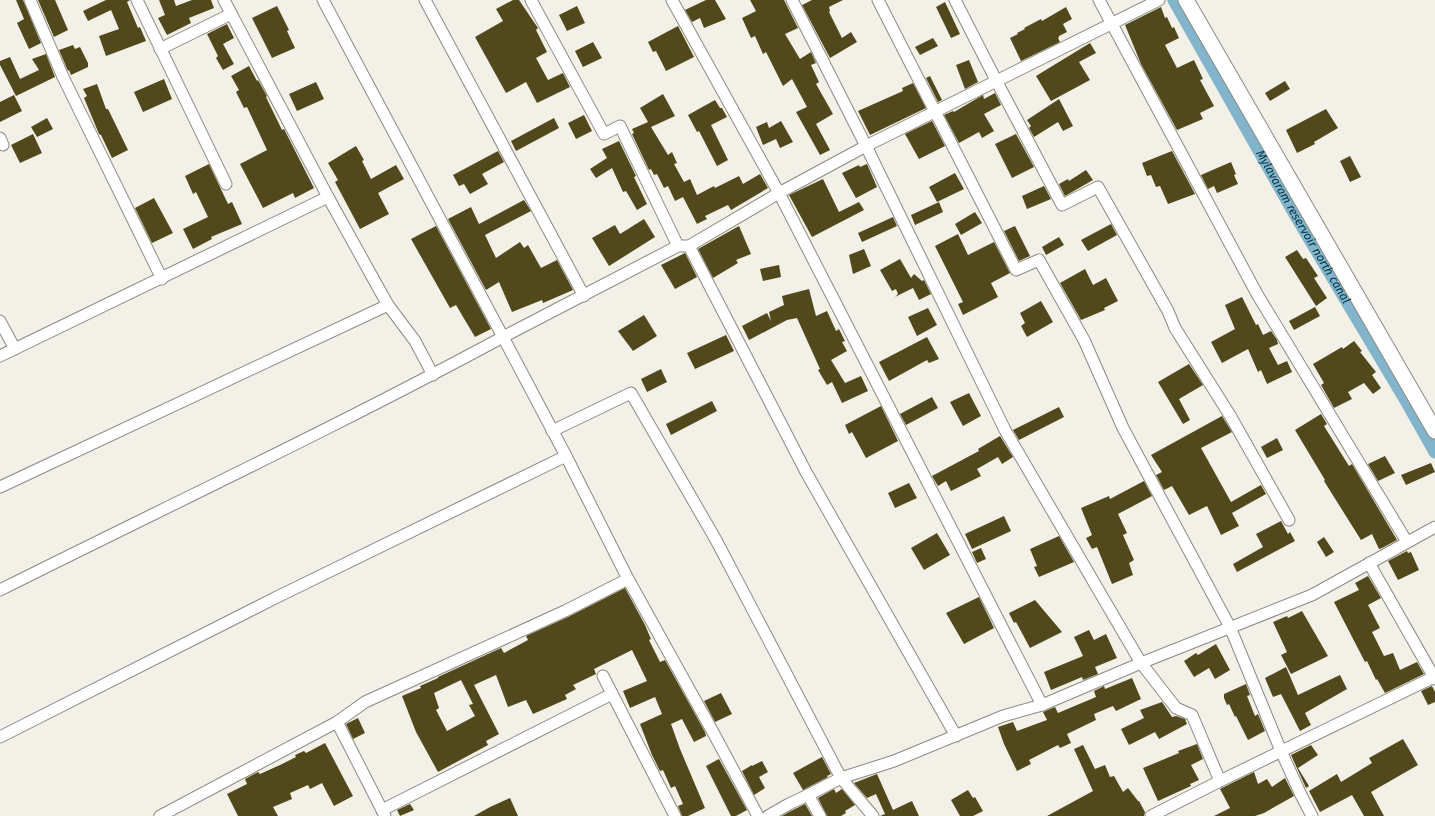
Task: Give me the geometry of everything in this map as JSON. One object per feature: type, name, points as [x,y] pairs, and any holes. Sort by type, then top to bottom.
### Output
[{"type":"main road","points":[[1186,0],[1435,431]]},
{"type":"street","points":[[30,0],[63,77],[162,278]]},
{"type":"street","points":[[138,0],[160,49],[226,184]]},
{"type":"street","points":[[224,0],[328,197],[388,305],[415,341],[433,375]]},
{"type":"street","points":[[323,0],[566,456],[628,579],[758,816]]},
{"type":"street","points":[[425,0],[584,296]]},
{"type":"street","points":[[531,0],[604,134],[620,126],[806,472],[956,736]]},
{"type":"street","points":[[672,0],[779,193],[1042,705]]},
{"type":"street","points":[[792,0],[866,146],[1005,430],[1141,662],[1176,708],[1192,716],[1220,781]]},
{"type":"street","points":[[878,0],[1016,270],[1040,260],[1084,340],[1123,428],[1230,627],[1281,751],[1312,816]]},
{"type":"street","points":[[955,0],[1062,205],[1098,187],[1168,311],[1175,328],[1231,417],[1289,520]]},
{"type":"street","points":[[1099,0],[1257,294],[1407,542]]},
{"type":"street","points":[[0,590],[433,375],[503,337],[684,246],[866,146],[1159,0]]},
{"type":"street","points":[[160,49],[231,14]]},
{"type":"street","points":[[0,356],[328,197]]},
{"type":"street","points":[[0,487],[388,305]]},
{"type":"street","points":[[0,321],[15,349]]},
{"type":"street","points":[[552,431],[631,393],[716,540],[842,778],[874,816]]},
{"type":"street","points":[[0,737],[277,597],[566,456]]},
{"type":"street","points":[[768,816],[842,778],[894,761],[1003,716],[1042,705],[1141,662],[1312,594],[1435,527]]},
{"type":"street","points":[[1151,816],[1281,751],[1434,678],[1369,563]]},
{"type":"street","points":[[160,816],[337,722],[365,702],[565,611],[628,579]]},
{"type":"street","points":[[603,676],[675,816]]},
{"type":"street","points":[[337,722],[383,813],[612,694]]},
{"type":"street","points":[[808,796],[820,816]]},
{"type":"building","points":[[16,0],[23,0],[41,43],[29,49],[17,23],[24,19]]},
{"type":"building","points":[[38,0],[55,0],[68,30],[54,37]]},
{"type":"building","points":[[106,0],[130,0],[127,2],[138,28],[140,27],[146,41],[106,56],[99,36],[119,29],[111,10],[88,21],[83,11]]},
{"type":"building","points":[[159,0],[174,0],[176,6],[192,0],[211,0],[214,8],[189,18],[191,23],[167,35],[158,18],[165,15]]},
{"type":"building","points":[[513,0],[519,0],[538,28],[536,30],[547,52],[536,58],[548,80],[563,73],[570,87],[537,103],[526,82],[506,93],[475,37],[503,21],[496,9]]},
{"type":"building","points":[[706,0],[715,0],[726,19],[704,28],[700,18],[692,22],[685,10]]},
{"type":"building","points":[[750,0],[784,0],[798,28],[785,34],[800,59],[811,52],[816,63],[811,65],[819,82],[816,84],[833,114],[816,124],[830,150],[820,155],[796,112],[807,107],[792,79],[783,86],[766,52],[763,54],[755,36],[751,38],[742,18],[756,11]]},
{"type":"building","points":[[812,0],[843,0],[829,7],[829,12],[842,38],[851,32],[857,42],[830,58],[802,5]]},
{"type":"building","points":[[945,2],[960,34],[951,38],[936,7]]},
{"type":"building","points":[[277,6],[289,30],[287,31],[295,48],[272,58],[252,18]]},
{"type":"building","points":[[577,6],[585,23],[567,31],[559,15]]},
{"type":"building","points":[[1066,7],[1072,19],[1063,24],[1067,32],[1059,36],[1058,38],[1060,42],[1021,61],[1010,38],[1025,29],[1024,28],[1041,19],[1042,21]]},
{"type":"building","points":[[1161,7],[1165,18],[1167,17],[1172,28],[1174,27],[1179,38],[1165,45],[1177,68],[1194,60],[1203,79],[1200,80],[1214,106],[1200,113],[1203,119],[1177,130],[1141,64],[1125,25]]},
{"type":"building","points":[[227,24],[234,38],[223,44],[234,64],[223,70],[216,58],[218,56],[207,34]]},
{"type":"building","points":[[678,26],[694,57],[666,71],[656,51],[653,52],[648,42]]},
{"type":"building","points":[[933,38],[938,46],[920,55],[915,47]]},
{"type":"building","points":[[593,42],[602,58],[583,67],[575,51]]},
{"type":"building","points":[[1090,43],[1096,53],[1079,62],[1090,80],[1051,101],[1036,76]]},
{"type":"building","points":[[73,45],[75,49],[80,47],[88,63],[88,67],[71,75],[59,50]]},
{"type":"building","points":[[46,54],[55,77],[16,96],[0,65],[0,61],[10,57],[20,79],[39,70],[32,59]]},
{"type":"building","points":[[969,60],[978,82],[965,89],[956,65]]},
{"type":"building","points":[[249,66],[267,96],[266,97],[282,130],[284,129],[314,188],[295,198],[293,193],[263,208],[240,164],[267,150],[247,107],[244,108],[236,92],[239,90],[231,76]]},
{"type":"building","points":[[930,76],[942,100],[938,102],[926,78]]},
{"type":"building","points":[[164,79],[172,99],[143,112],[134,92]]},
{"type":"building","points":[[1285,81],[1290,89],[1270,101],[1265,93]]},
{"type":"building","points":[[316,82],[324,99],[297,111],[289,94]]},
{"type":"building","points":[[913,83],[926,108],[870,135],[858,111],[903,91],[902,88]]},
{"type":"building","points":[[97,84],[106,109],[108,109],[128,150],[112,158],[101,135],[99,134],[84,98],[87,96],[83,89]]},
{"type":"building","points":[[995,93],[1001,105],[984,114],[994,131],[982,138],[979,132],[959,143],[944,115],[953,111],[954,112],[983,95],[984,99]]},
{"type":"building","points":[[663,94],[675,116],[651,127],[668,155],[672,152],[677,163],[674,164],[684,182],[690,179],[697,195],[739,176],[743,184],[760,174],[768,188],[731,210],[728,205],[705,216],[707,219],[697,224],[683,197],[675,201],[668,186],[664,188],[657,174],[654,175],[651,169],[649,170],[632,134],[634,133],[632,129],[648,122],[640,108]]},
{"type":"building","points":[[14,95],[22,111],[0,122],[0,102]]},
{"type":"building","points":[[1059,99],[1073,126],[1063,131],[1058,122],[1034,137],[1029,128],[1031,126],[1027,120]]},
{"type":"building","points":[[715,100],[727,117],[711,125],[728,160],[717,166],[699,131],[697,132],[688,115]]},
{"type":"building","points":[[1326,109],[1338,128],[1314,142],[1315,144],[1297,153],[1286,130]]},
{"type":"building","points":[[584,115],[592,131],[576,139],[568,123]]},
{"type":"building","points":[[47,118],[53,129],[37,137],[31,127]]},
{"type":"building","points":[[554,118],[559,128],[516,151],[511,141]]},
{"type":"building","points":[[781,121],[793,142],[780,148],[776,139],[763,145],[756,127],[767,122],[769,128]]},
{"type":"building","points":[[932,121],[945,146],[919,159],[905,134]]},
{"type":"building","points":[[33,134],[42,153],[20,163],[11,145]]},
{"type":"building","points":[[1016,134],[1034,167],[1012,178],[995,144]]},
{"type":"building","points":[[619,141],[636,176],[634,177],[647,204],[637,210],[626,191],[623,192],[612,168],[596,178],[590,169],[607,158],[602,149]]},
{"type":"building","points":[[356,146],[364,160],[362,161],[371,179],[396,165],[404,179],[378,193],[389,214],[360,229],[335,182],[338,180],[328,163]]},
{"type":"building","points":[[498,151],[504,162],[482,174],[488,184],[470,194],[464,184],[459,186],[453,175]]},
{"type":"building","points":[[1172,151],[1195,194],[1168,204],[1160,186],[1156,187],[1151,175],[1147,176],[1142,163]]},
{"type":"building","points":[[1350,156],[1361,177],[1350,182],[1340,161]]},
{"type":"building","points":[[1231,162],[1238,184],[1217,193],[1214,186],[1208,189],[1201,175]]},
{"type":"building","points":[[209,164],[228,204],[232,202],[242,224],[211,237],[212,239],[193,249],[183,229],[208,217],[196,192],[193,194],[185,176]]},
{"type":"building","points":[[867,164],[877,187],[856,198],[842,173],[859,165],[860,167]]},
{"type":"building","points":[[1086,170],[1093,180],[1065,196],[1059,184],[1068,179],[1069,181]]},
{"type":"building","points":[[955,173],[964,189],[937,202],[929,187]]},
{"type":"building","points":[[823,179],[839,212],[859,202],[864,210],[812,237],[789,195]]},
{"type":"building","points":[[1044,186],[1051,199],[1027,209],[1022,196]]},
{"type":"building","points":[[154,198],[173,233],[152,243],[135,208]]},
{"type":"building","points":[[524,200],[531,211],[485,235],[496,258],[520,242],[524,248],[528,245],[541,268],[557,260],[573,290],[543,303],[542,300],[512,312],[499,282],[486,290],[448,219],[471,207],[479,224]]},
{"type":"building","points":[[939,202],[943,212],[915,225],[911,215]]},
{"type":"building","points":[[975,212],[982,223],[961,235],[955,224]]},
{"type":"building","points":[[893,217],[897,226],[862,242],[858,233]]},
{"type":"building","points":[[644,219],[655,237],[609,266],[592,238],[615,225],[620,234]]},
{"type":"building","points":[[1111,224],[1117,235],[1088,251],[1081,240]]},
{"type":"building","points":[[436,226],[491,329],[475,337],[456,305],[450,308],[411,239]]},
{"type":"building","points":[[739,226],[751,254],[736,260],[738,263],[713,278],[698,249]]},
{"type":"building","points":[[1015,226],[1030,256],[1019,261],[1004,231]]},
{"type":"building","points":[[958,234],[968,255],[994,242],[1010,273],[991,283],[998,297],[963,315],[958,304],[963,302],[935,246]]},
{"type":"building","points":[[1059,237],[1064,245],[1046,255],[1042,247]]},
{"type":"building","points":[[864,249],[871,266],[853,274],[849,255]]},
{"type":"building","points":[[1297,250],[1303,259],[1306,258],[1318,276],[1314,278],[1327,298],[1316,306],[1285,257]]},
{"type":"building","points":[[685,253],[697,277],[675,289],[661,265]]},
{"type":"building","points":[[900,259],[911,278],[914,274],[922,281],[924,280],[931,294],[919,300],[913,288],[895,297],[898,294],[896,289],[892,291],[880,270]]},
{"type":"building","points":[[779,265],[781,277],[763,281],[760,269]]},
{"type":"building","points":[[1085,269],[1093,285],[1106,278],[1118,301],[1104,308],[1105,310],[1081,320],[1060,283]]},
{"type":"building","points":[[809,289],[816,316],[827,311],[836,331],[839,329],[845,341],[842,342],[847,351],[831,360],[845,383],[861,376],[868,391],[842,403],[832,382],[827,385],[818,370],[820,369],[797,318],[787,320],[749,340],[742,326],[767,313],[771,321],[769,312],[784,305],[782,296]]},
{"type":"building","points":[[1242,297],[1256,325],[1258,324],[1263,335],[1271,331],[1277,340],[1278,344],[1269,348],[1278,365],[1287,361],[1292,372],[1267,384],[1261,370],[1258,372],[1248,349],[1222,363],[1211,342],[1235,329],[1225,305]]},
{"type":"building","points":[[1041,301],[1053,322],[1027,337],[1021,326],[1025,323],[1020,313]]},
{"type":"building","points":[[1315,307],[1320,316],[1294,330],[1289,321]]},
{"type":"building","points":[[928,308],[937,325],[917,336],[908,317]]},
{"type":"building","points":[[644,315],[657,336],[633,351],[618,331]]},
{"type":"building","points":[[726,335],[734,351],[695,369],[687,353]]},
{"type":"building","points":[[927,337],[939,359],[929,363],[927,360],[889,381],[879,362]]},
{"type":"building","points":[[1354,341],[1362,351],[1360,352],[1376,372],[1372,375],[1381,388],[1373,394],[1364,383],[1348,392],[1352,399],[1334,408],[1321,385],[1324,383],[1313,364],[1342,347],[1343,349]]},
{"type":"building","points":[[1189,364],[1203,385],[1179,399],[1190,420],[1183,424],[1158,382]]},
{"type":"building","points":[[661,369],[667,382],[647,392],[641,379]]},
{"type":"building","points":[[969,393],[981,416],[963,426],[950,402]]},
{"type":"building","points":[[932,397],[938,408],[906,425],[900,414]]},
{"type":"building","points":[[712,401],[717,411],[671,435],[666,424]]},
{"type":"building","points":[[881,406],[898,441],[866,458],[852,432],[849,434],[845,425]]},
{"type":"building","points":[[1059,407],[1064,417],[1019,440],[1013,430]]},
{"type":"building","points":[[1321,414],[1327,424],[1324,426],[1349,466],[1352,464],[1397,540],[1382,548],[1379,549],[1372,534],[1361,540],[1324,481],[1325,480],[1295,430]]},
{"type":"building","points":[[1222,416],[1232,432],[1201,448],[1231,502],[1261,485],[1266,494],[1232,513],[1239,526],[1221,535],[1207,506],[1189,515],[1172,486],[1164,490],[1156,475],[1162,472],[1151,455]]},
{"type":"building","points":[[1000,436],[1013,457],[1002,464],[998,457],[977,469],[981,476],[951,491],[946,481],[938,486],[932,476],[979,451],[978,449]]},
{"type":"building","points":[[1277,438],[1283,450],[1267,458],[1261,447]]},
{"type":"building","points":[[1385,456],[1395,473],[1378,481],[1368,464]]},
{"type":"building","points":[[1431,463],[1435,472],[1406,485],[1401,475]]},
{"type":"building","points":[[1144,481],[1152,496],[1118,514],[1127,533],[1123,535],[1134,560],[1129,563],[1133,575],[1112,584],[1097,547],[1092,549],[1086,538],[1092,535],[1081,508],[1109,496],[1110,499]]},
{"type":"building","points":[[909,483],[917,498],[895,508],[888,493]]},
{"type":"building","points":[[1004,516],[1011,531],[972,549],[965,534]]},
{"type":"building","points":[[1281,521],[1288,534],[1290,532],[1295,541],[1237,572],[1233,564],[1263,547],[1256,534]]},
{"type":"building","points":[[937,533],[950,555],[924,570],[911,548]]},
{"type":"building","points":[[1059,536],[1074,562],[1039,577],[1034,567],[1037,566],[1030,549]]},
{"type":"building","points":[[1324,537],[1334,552],[1326,557],[1317,542]]},
{"type":"building","points":[[981,548],[986,559],[977,563],[972,552]]},
{"type":"building","points":[[1407,551],[1408,553],[1411,552],[1419,570],[1398,580],[1388,561]]},
{"type":"building","points":[[1368,576],[1381,598],[1368,605],[1380,628],[1372,632],[1384,656],[1393,653],[1400,670],[1417,662],[1424,674],[1385,693],[1377,679],[1376,680],[1367,661],[1365,662],[1334,602],[1359,590],[1355,583]]},
{"type":"building","points":[[625,588],[645,625],[651,639],[649,640],[660,662],[665,660],[705,732],[706,736],[694,742],[682,719],[671,724],[705,808],[688,816],[682,816],[678,806],[683,804],[675,786],[671,788],[663,770],[660,771],[652,755],[640,724],[662,714],[655,697],[630,708],[623,691],[647,681],[632,650],[594,669],[596,674],[573,685],[576,689],[565,695],[567,699],[533,714],[526,700],[508,707],[496,675],[474,685],[499,734],[486,741],[488,745],[438,772],[416,732],[402,696],[421,688],[420,686],[438,677],[501,648],[504,653],[528,640],[526,636],[568,617]],"holes":[[[461,680],[473,704],[469,705],[475,716],[447,731],[436,710],[439,708],[434,693]]]},
{"type":"building","points":[[979,597],[994,628],[964,644],[946,613]]},
{"type":"building","points":[[1035,600],[1062,632],[1030,648],[1016,622],[1014,623],[1009,613]]},
{"type":"building","points":[[1302,611],[1328,656],[1291,674],[1281,655],[1287,652],[1273,622],[1287,616],[1288,618]]},
{"type":"building","points":[[1089,630],[1094,640],[1106,634],[1117,658],[1095,667],[1098,674],[1083,680],[1082,677],[1051,690],[1044,672],[1083,656],[1074,637]]},
{"type":"building","points":[[1216,644],[1230,670],[1215,679],[1209,668],[1194,677],[1184,661],[1196,653],[1198,655]]},
{"type":"building","points":[[1286,667],[1298,695],[1340,675],[1347,689],[1305,713],[1311,725],[1300,731],[1281,694],[1273,697],[1265,678]]},
{"type":"building","points":[[1132,678],[1141,699],[1116,711],[1113,706],[1094,714],[1096,720],[1067,734],[1071,743],[1060,748],[1058,745],[1029,760],[1031,764],[1017,771],[1004,744],[998,727],[1013,722],[1017,731],[1047,720],[1043,712],[1055,707],[1058,713],[1096,697],[1094,691],[1104,686],[1105,689]]},
{"type":"building","points":[[1246,684],[1250,695],[1247,696],[1255,716],[1258,714],[1265,731],[1248,740],[1236,716],[1235,717],[1229,704],[1227,705],[1224,698],[1224,694]]},
{"type":"building","points":[[1432,686],[1435,692],[1435,702],[1428,705],[1421,691]]},
{"type":"building","points":[[721,693],[732,714],[715,722],[704,701]]},
{"type":"building","points":[[1162,702],[1172,717],[1176,716],[1185,719],[1187,724],[1159,739],[1155,732],[1129,745],[1121,729],[1144,718],[1140,710]]},
{"type":"building","points":[[358,718],[365,733],[353,739],[346,724]]},
{"type":"building","points":[[1403,739],[1418,765],[1371,792],[1384,816],[1364,816],[1352,795],[1320,812],[1309,791],[1337,774],[1341,782],[1372,763],[1369,758]]},
{"type":"building","points":[[325,743],[353,796],[334,806],[322,783],[310,789],[308,785],[290,793],[292,799],[273,807],[278,816],[238,816],[227,794],[247,784],[245,779],[258,772],[260,774],[296,757],[295,755],[304,751],[306,753]]},
{"type":"building","points":[[1197,744],[1203,759],[1191,765],[1199,780],[1190,784],[1191,786],[1158,801],[1143,768],[1179,753],[1178,751]]},
{"type":"building","points":[[1083,745],[1095,769],[1105,765],[1110,777],[1114,776],[1123,792],[1128,788],[1139,801],[1145,812],[1144,816],[1047,816],[1093,791],[1074,749]]},
{"type":"building","points":[[1311,745],[1318,755],[1298,768],[1309,786],[1306,788],[1291,755]]},
{"type":"building","points":[[822,757],[831,774],[803,790],[793,773]]},
{"type":"building","points":[[719,759],[747,810],[736,816],[731,816],[706,766]]},
{"type":"building","points":[[762,761],[768,772],[759,777],[765,788],[754,795],[742,771]]},
{"type":"building","points":[[1254,772],[1258,784],[1267,779],[1272,787],[1285,778],[1294,796],[1264,813],[1255,816],[1214,816],[1230,808],[1220,789]]},
{"type":"building","points":[[877,774],[893,810],[912,801],[919,816],[880,816],[885,814],[876,794],[867,798],[854,783]]},
{"type":"building","points":[[834,789],[836,793],[842,789],[855,805],[845,811],[846,813],[841,816],[827,816],[818,798]]},
{"type":"building","points":[[968,790],[973,798],[975,797],[983,811],[973,816],[960,816],[951,800]]},
{"type":"building","points":[[510,798],[518,816],[474,816],[490,807]]},
{"type":"building","points":[[410,804],[414,810],[400,816],[397,810]]},
{"type":"building","points":[[805,804],[812,816],[782,816],[789,812]]},
{"type":"waterway","name":"Mylavaram reservoir north canal","points":[[1174,0],[1296,216],[1435,452]]}]
